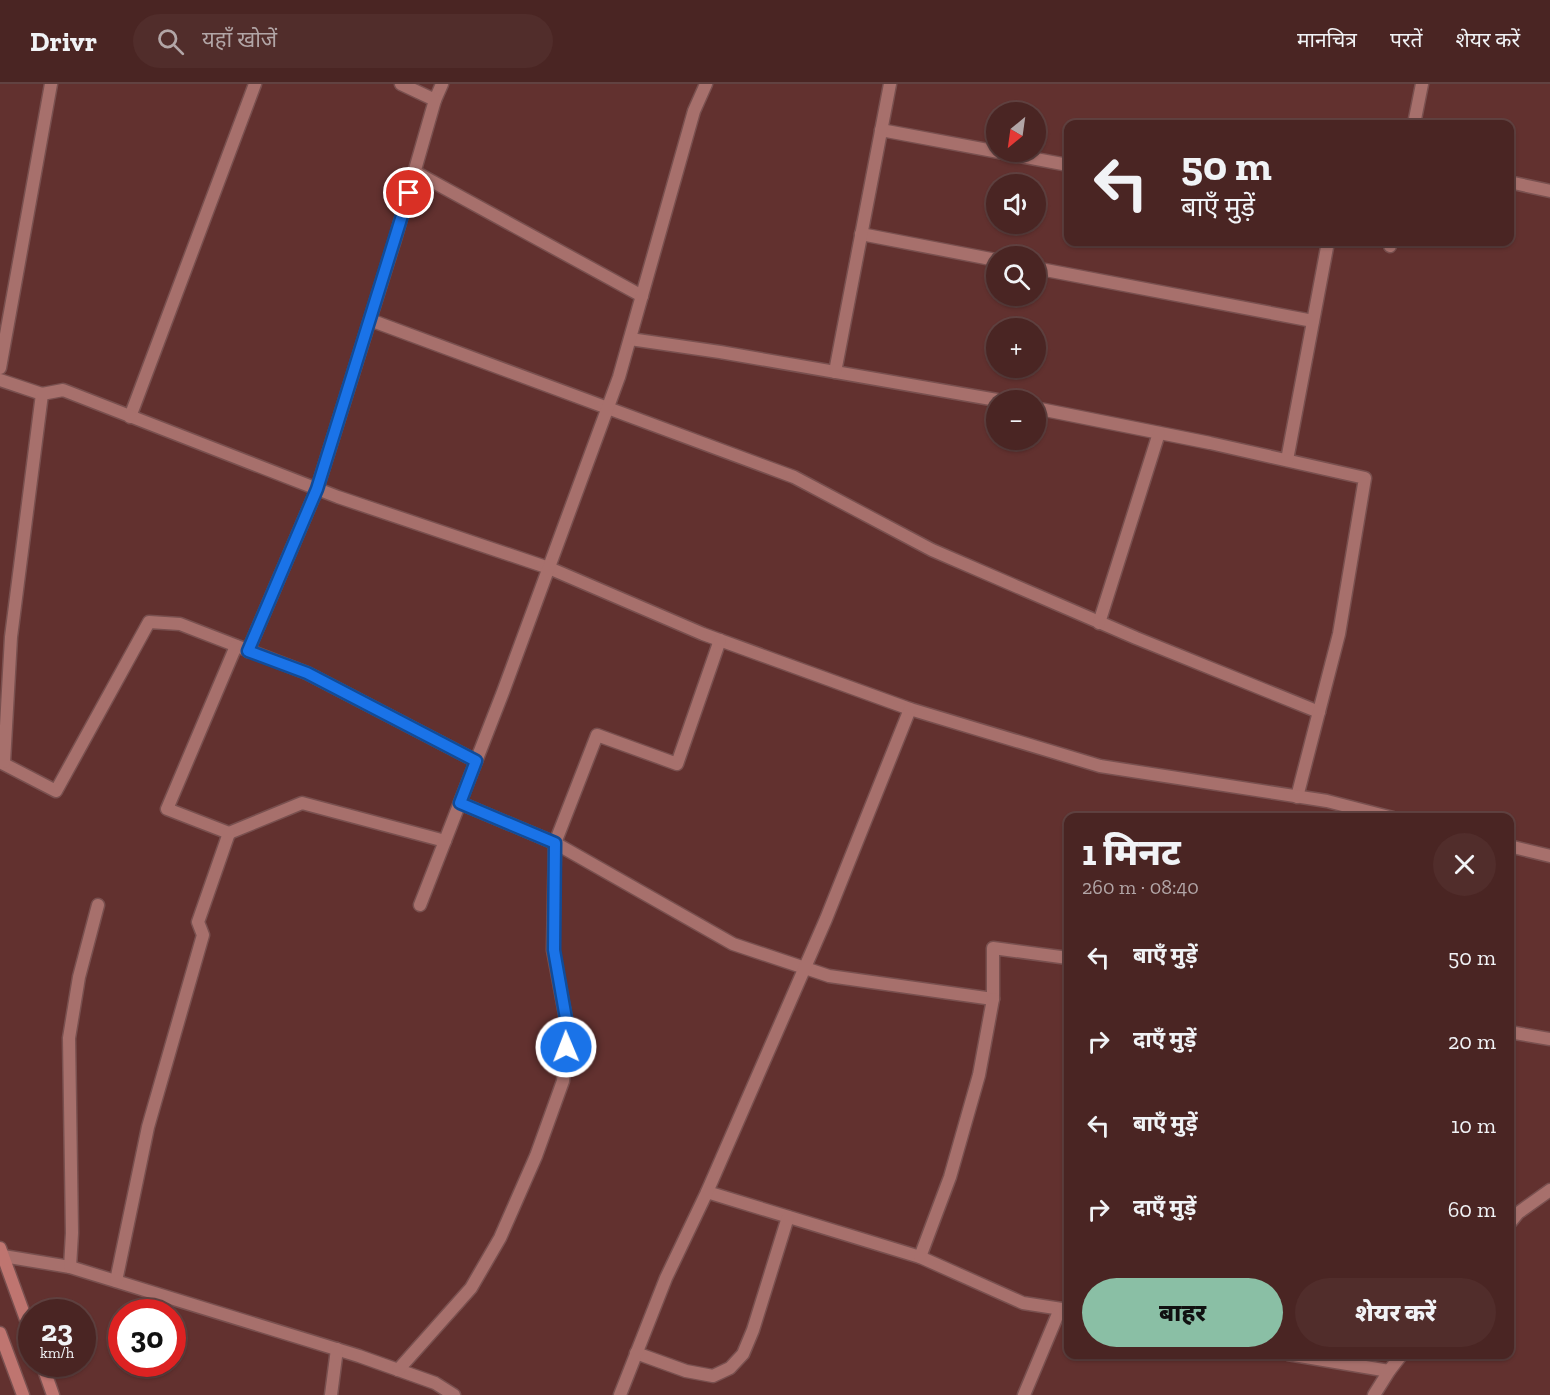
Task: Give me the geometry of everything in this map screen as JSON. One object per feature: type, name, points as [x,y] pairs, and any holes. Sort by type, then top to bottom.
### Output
[{"type":"street","points":[[0,368],[51,84]]},
{"type":"street","points":[[130,417],[255,84]]},
{"type":"street","points":[[401,84],[435,100]]},
{"type":"street","points":[[442,84],[435,100],[317,489],[167,808],[229,833],[302,803],[446,841]]},
{"type":"street","points":[[420,905],[549,568],[607,408],[630,339],[694,111],[706,84]]},
{"type":"street","points":[[836,372],[890,84]]},
{"type":"street","points":[[1415,120],[1422,84]]},
{"type":"street","points":[[881,130],[1064,164]]},
{"type":"street","points":[[415,172],[642,296]]},
{"type":"street","points":[[1514,183],[1550,191]]},
{"type":"street","points":[[861,234],[986,258]]},
{"type":"street","points":[[1287,460],[1327,246]]},
{"type":"street","points":[[1046,270],[1313,321]]},
{"type":"street","points":[[370,320],[794,477],[932,550],[1099,623],[1319,712]]},
{"type":"street","points":[[630,339],[986,398]]},
{"type":"street","points":[[0,380],[42,394],[63,390],[317,489],[549,568],[720,640],[910,709],[1100,766],[1328,801],[1374,813]]},
{"type":"street","points":[[42,394],[11,637],[2,762],[56,791],[150,622],[180,624],[307,673],[476,761]]},
{"type":"street","points":[[1046,410],[1365,478],[1339,634],[1297,797]]},
{"type":"street","points":[[1099,623],[1159,433]]},
{"type":"street","points":[[398,1370],[471,1288],[500,1238],[536,1156],[563,1081],[568,1030],[554,950],[555,843],[597,735],[677,764],[720,640]]},
{"type":"street","points":[[620,1395],[666,1278],[707,1192],[826,919],[910,709]]},
{"type":"street","points":[[460,803],[555,843],[733,944],[830,976],[993,999]]},
{"type":"street","points":[[116,1281],[147,1127],[203,935],[198,922],[229,833]]},
{"type":"street","points":[[1514,847],[1550,856]]},
{"type":"street","points":[[70,1267],[72,1233],[69,1038],[79,977],[98,904]]},
{"type":"street","points":[[920,1257],[950,1177],[979,1075],[993,999],[993,948],[1064,957]]},
{"type":"street","points":[[1514,1033],[1550,1039]]},
{"type":"street","points":[[1514,1218],[1550,1190]]},
{"type":"street","points":[[707,1192],[920,1257],[1023,1303],[1064,1309],[1024,1395]]},
{"type":"street","points":[[636,1353],[686,1371],[713,1376],[730,1368],[743,1354],[753,1330],[788,1216]]},
{"type":"street","points":[[1,1252],[70,1267],[338,1349],[435,1383],[454,1395]]},
{"type":"street","points":[[1,1252],[18,1299]]},
{"type":"street","points":[[0,1333],[23,1395]]},
{"type":"street","points":[[331,1395],[338,1349]]},
{"type":"street","points":[[1318,1359],[1389,1371]]},
{"type":"street","points":[[1374,1395],[1398,1359]]},
{"type":"street","points":[[47,1377],[53,1395]]},
{"type":"route","points":[[409,193],[317,489],[248,651],[307,673],[476,761],[460,803],[555,843],[554,950],[568,1030],[566,1047]]}]
